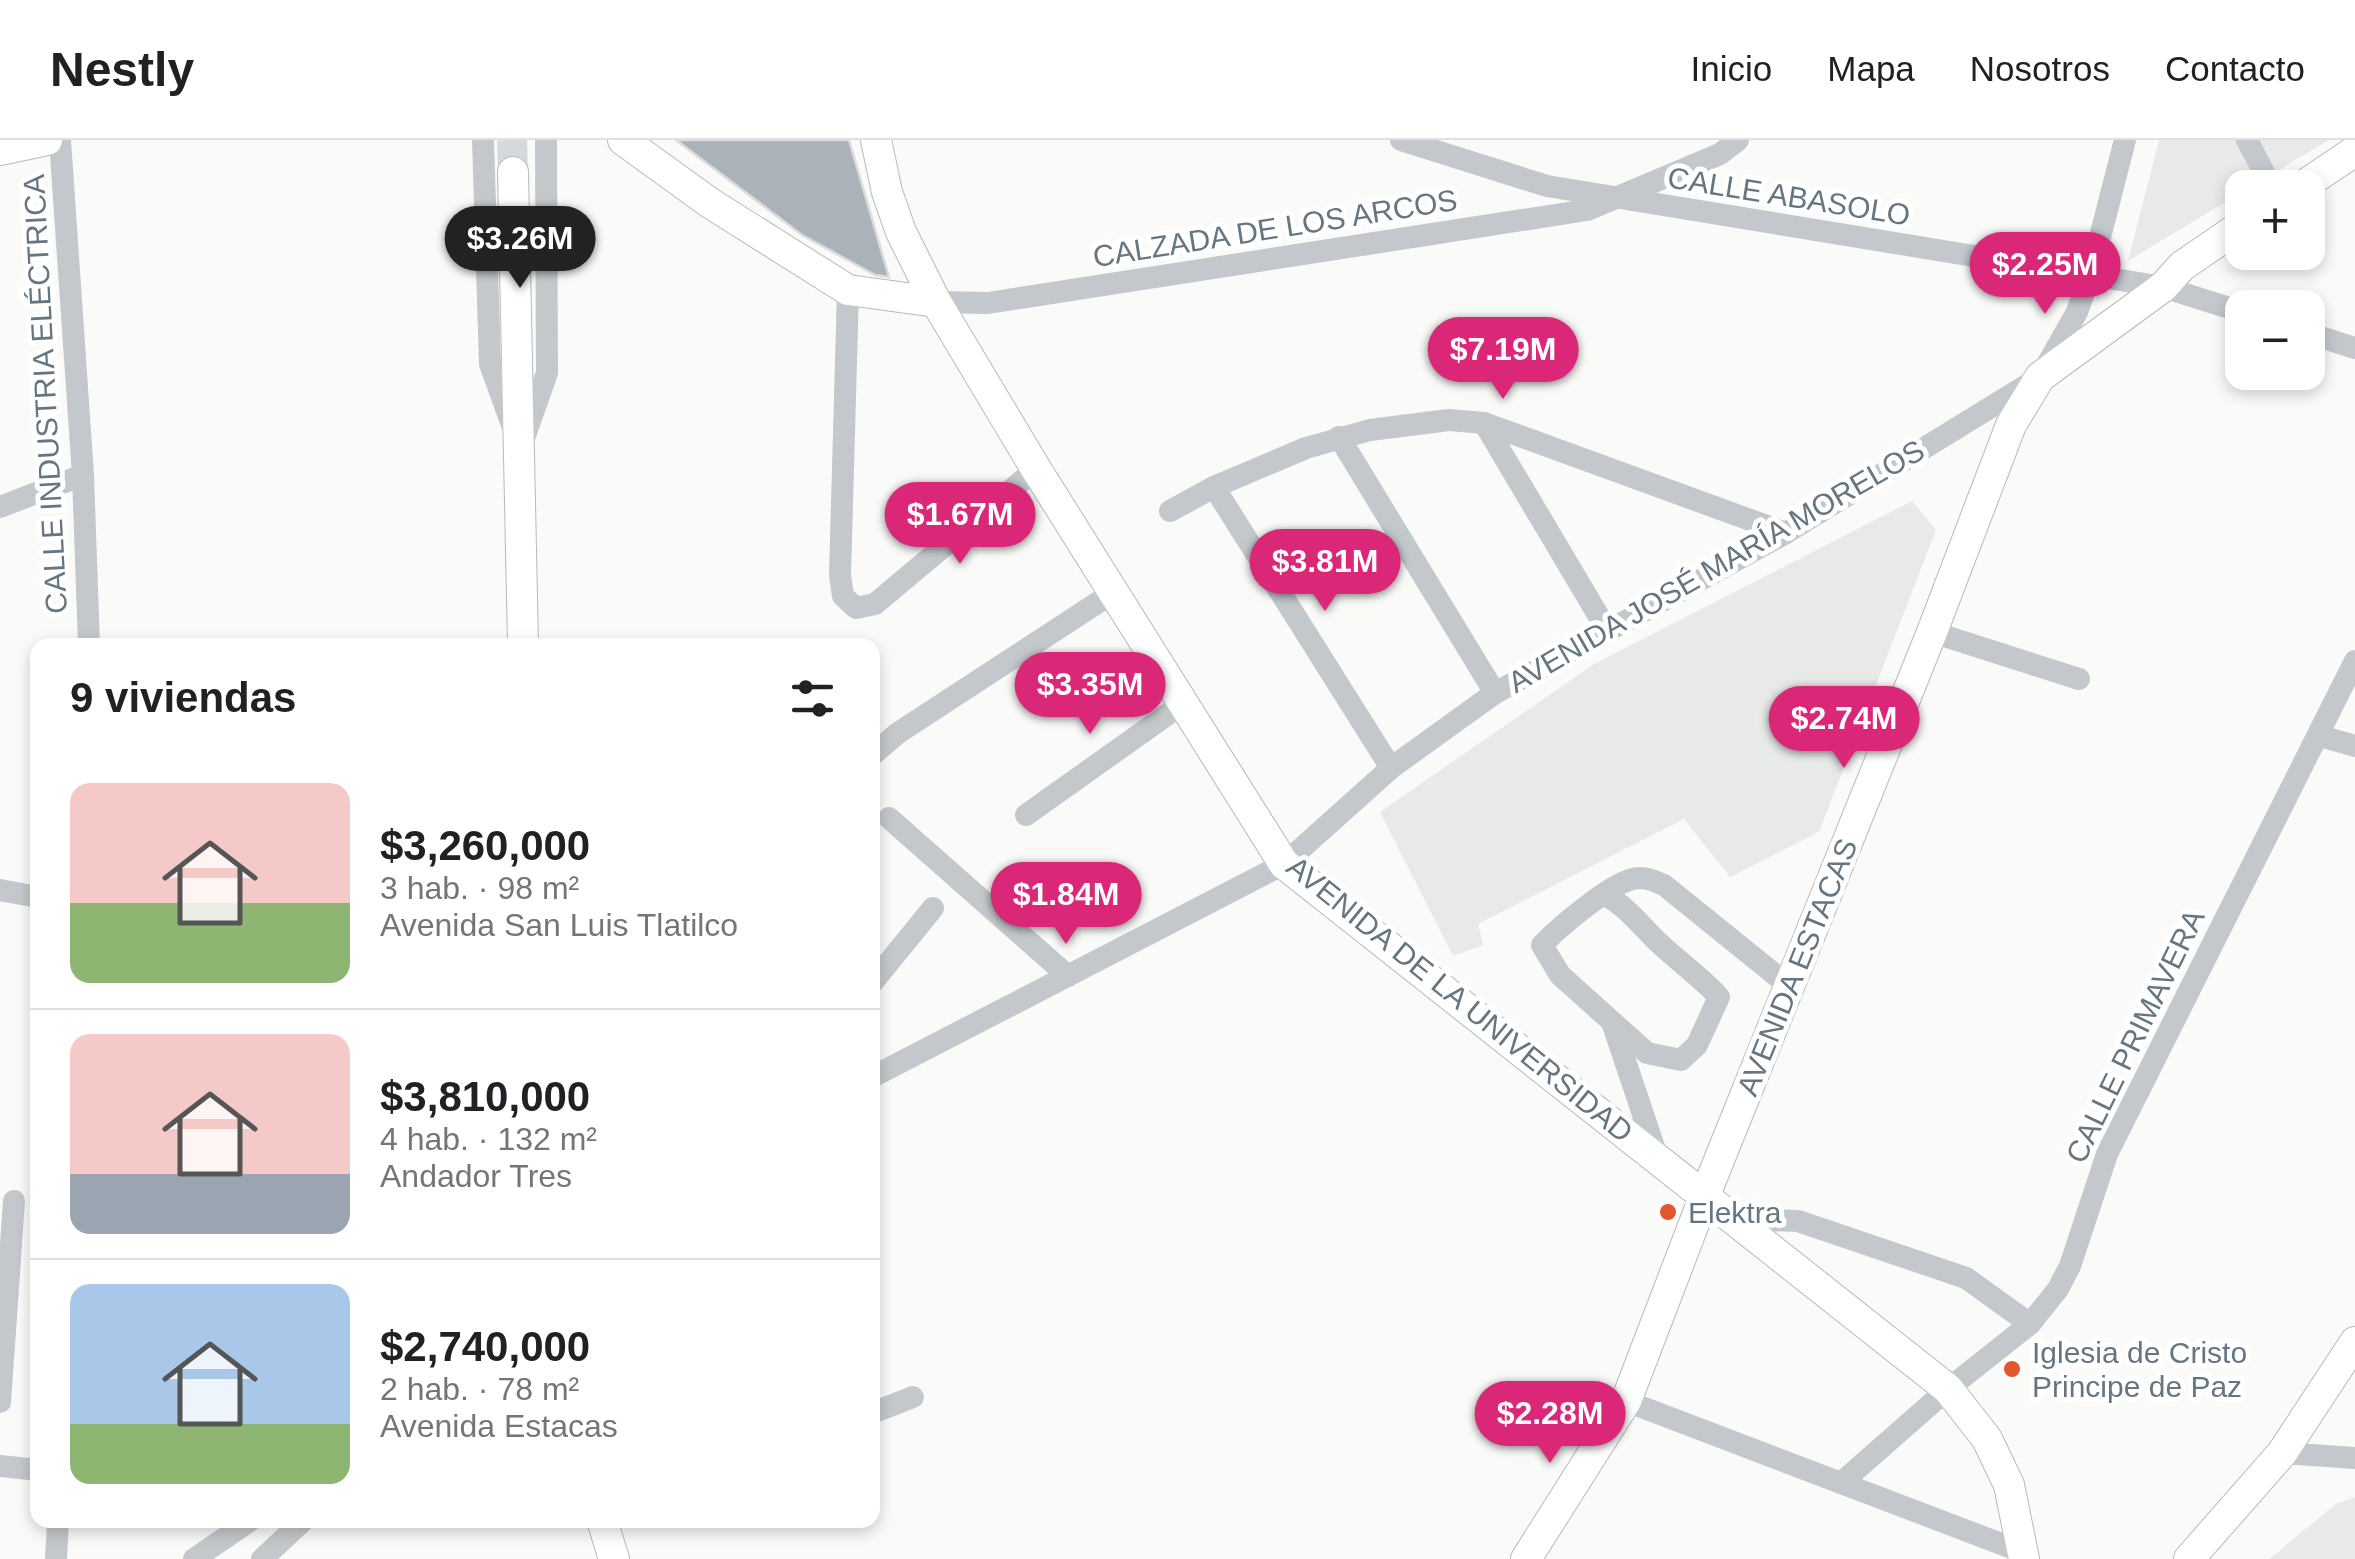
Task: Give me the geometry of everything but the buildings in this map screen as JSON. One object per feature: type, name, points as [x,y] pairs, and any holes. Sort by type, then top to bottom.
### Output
[{"type":"main road","points":[[0,150],[47,140]]},
{"type":"main road","points":[[623,140],[710,203],[848,290],[936,302]]},
{"type":"main road","name":"AVENIDA DE LA UNIVERSIDAD","points":[[876,140],[902,232],[936,302],[1284,864],[1948,1389],[1987,1439],[2009,1485],[2024,1556]]},
{"type":"main road","points":[[2325,171],[2355,151]]},
{"type":"main road","points":[[513,172],[523,638]]},
{"type":"main road","points":[[2325,194],[2355,175]]},
{"type":"main road","name":"AVENIDA JOSÉ MARÍA MORELOS","points":[[2040,376],[2225,237]]},
{"type":"main road","name":"AVENIDA JOSÉ MARÍA MORELOS","points":[[2163,287],[2198,274],[2225,257]]},
{"type":"main road","name":"AVENIDA ESTACAS","points":[[1526,1559],[1626,1401],[1704,1195],[1932,632],[2003,441],[2040,376]]},
{"type":"main road","points":[[2193,1557],[2282,1453],[2355,1342]]},
{"type":"main road","points":[[604,1528],[614,1559]]},
{"type":"street","name":"CALLE INDUSTRIA ELÉCTRICA","points":[[60,140],[83,475],[88,638]]},
{"type":"street","points":[[483,140],[490,364],[520,446]]},
{"type":"street","points":[[520,446],[546,373],[546,140]]},
{"type":"street","name":"CALLE ABASOLO","points":[[1401,140],[1547,186],[2163,287],[2225,307]]},
{"type":"street","name":"CALZADA DE LOS ARCOS","points":[[936,302],[988,303],[1587,210],[1720,154],[1738,140]]},
{"type":"street","name":"AVENIDA ESTACAS","points":[[2040,376],[2077,312],[2090,276],[2125,140]]},
{"type":"street","points":[[2247,140],[2263,170]]},
{"type":"street","points":[[848,290],[840,574],[843,596],[856,608],[875,604],[1036,468]]},
{"type":"street","points":[[2325,338],[2355,348]]},
{"type":"street","name":"AVENIDA JOSÉ MARÍA MORELOS","points":[[880,1073],[1284,864],[1391,768],[1495,693],[1786,533],[2040,376]]},
{"type":"street","points":[[1170,512],[1214,487],[1339,437],[1449,420],[1484,423],[1786,533]]},
{"type":"street","points":[[1484,423],[1608,630]]},
{"type":"street","points":[[1339,437],[1495,693]]},
{"type":"street","points":[[0,508],[83,475]]},
{"type":"street","points":[[1214,487],[1391,768]]},
{"type":"street","points":[[880,748],[1114,592]]},
{"type":"street","points":[[1932,632],[2080,679]]},
{"type":"street","name":"CALLE PRIMAVERA","points":[[1841,1483],[1948,1389],[2030,1324],[2058,1289],[2070,1266],[2107,1154],[2355,662]]},
{"type":"street","points":[[1026,814],[1185,702]]},
{"type":"street","points":[[2320,736],[2355,746]]},
{"type":"street","points":[[889,818],[1068,976]]},
{"type":"street","points":[[1605,895],[1624,905],[1719,997],[1697,1045],[1681,1060],[1647,1053],[1560,974],[1542,944],[1560,926],[1605,895],[1630,879],[1648,878],[1664,885],[1789,986]]},
{"type":"street","points":[[0,890],[30,896]]},
{"type":"street","points":[[880,973],[933,908]]},
{"type":"street","points":[[1611,1021],[1658,1156]]},
{"type":"street","points":[[0,1402],[14,1201]]},
{"type":"street","points":[[1735,1219],[1798,1220],[1966,1278],[2030,1324]]},
{"type":"street","points":[[880,1409],[912,1397]]},
{"type":"street","points":[[1626,1401],[2024,1556]]},
{"type":"street","points":[[2282,1453],[2355,1458]]},
{"type":"street","points":[[0,1466],[30,1469]]},
{"type":"street","points":[[56,1559],[58,1528]]},
{"type":"street","points":[[194,1559],[241,1528]]},
{"type":"street","points":[[262,1559],[295,1528]]},
{"type":"shaded area","points":[[2159,140],[2329,140],[2279,170],[2225,170],[2225,202],[2128,261]]},
{"type":"shaded area","points":[[1912,501],[1936,530],[1819,832],[1730,877],[1684,819],[1478,924],[1483,945],[1453,956],[1380,812],[1594,664]]},
{"type":"shaded area","points":[[2355,1497],[2355,1559],[2269,1559],[2336,1504]]},
{"type":"tunnel","points":[[512,140],[513,172]]},
{"type":"place","name":"Elektra","points":[[1668,1212]]},
{"type":"place","name":"Iglesia de Cristo Principe de Paz","points":[[2012,1369]]}]
